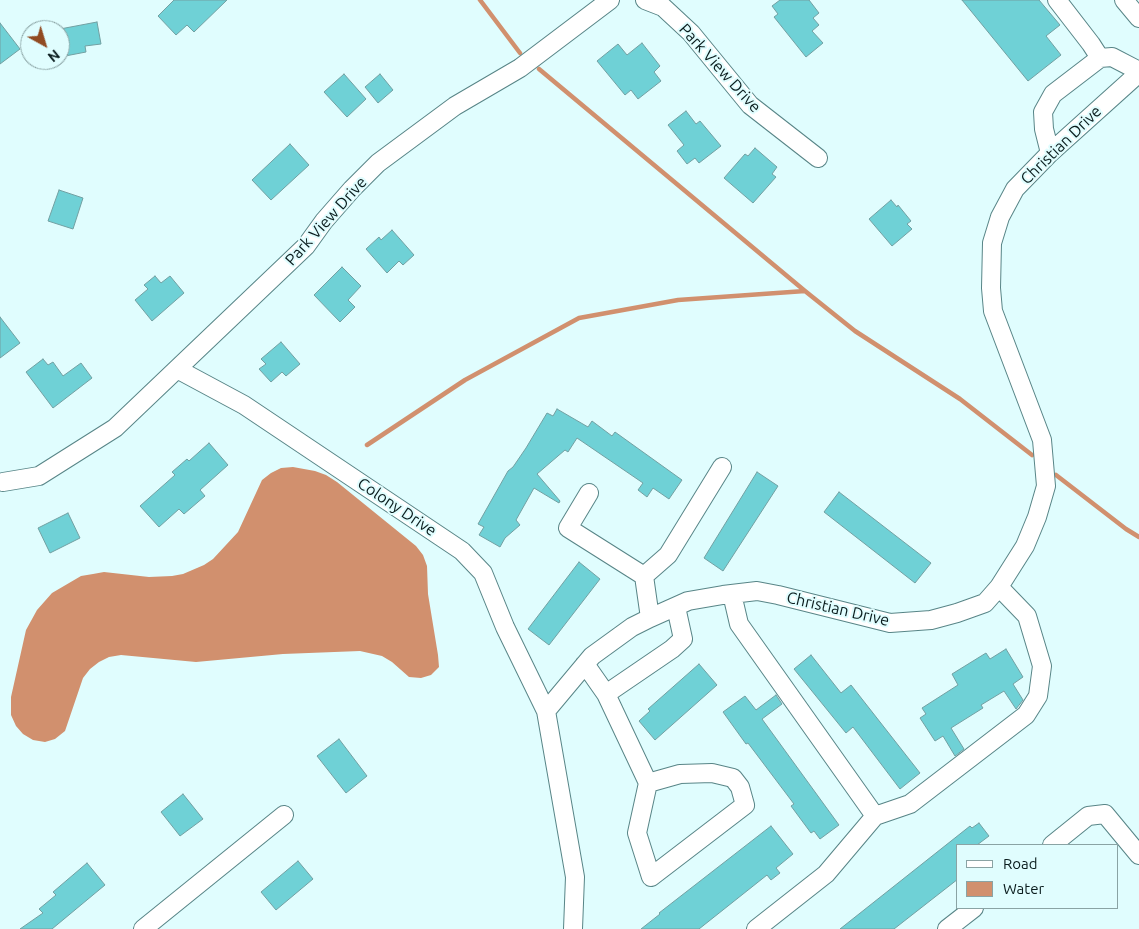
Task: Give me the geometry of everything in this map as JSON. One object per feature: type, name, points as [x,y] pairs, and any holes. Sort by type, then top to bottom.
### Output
[{"type":"street","name":"Park View Drive","points":[[3,482],[39,476],[115,428],[306,246],[324,221],[378,163],[455,106],[520,68],[610,0]]},
{"type":"street","name":"Park View Drive","points":[[645,0],[663,7],[690,33],[750,106],[818,158]]},
{"type":"street","points":[[1057,0],[1100,58]]},
{"type":"street","points":[[1124,0],[1139,18]]},
{"type":"street","points":[[1050,153],[1044,129],[1043,112],[1053,94],[1100,58],[1112,57],[1139,72]]},
{"type":"street","name":"Christian Drive","points":[[546,711],[592,656],[632,627],[688,601],[757,591],[890,623],[931,620],[985,603],[999,587],[1025,546],[1037,517],[1046,486],[1042,440],[993,311],[991,288],[992,243],[1000,217],[1015,189],[1050,153],[1139,72]]},
{"type":"street","name":"Colony Drive","points":[[177,370],[244,404],[462,551],[483,572],[505,627],[546,711]]},
{"type":"street","points":[[644,576],[668,556],[722,466]]},
{"type":"street","points":[[589,493],[568,528],[644,576],[650,618]]},
{"type":"street","points":[[756,929],[826,874],[875,816],[910,804],[1026,715],[1038,696],[1042,666],[1027,616],[999,587]]},
{"type":"street","points":[[732,594],[739,624],[875,816]]},
{"type":"street","points":[[606,694],[672,649],[683,639],[676,606]]},
{"type":"street","points":[[585,664],[606,694],[648,783],[637,833],[651,877],[745,805],[740,788],[733,778],[712,773],[680,774],[648,783]]},
{"type":"street","points":[[546,711],[575,876],[573,929]]},
{"type":"street","points":[[1053,844],[1088,816],[1105,814],[1139,855]]},
{"type":"street","points":[[143,929],[284,815]]},
{"type":"street","points":[[947,929],[973,909]]},
{"type":"water","points":[[293,467],[315,471],[337,482],[416,546],[423,555],[427,566],[428,594],[439,667],[431,675],[421,678],[409,677],[382,656],[360,651],[283,654],[196,662],[121,655],[109,657],[99,662],[83,678],[65,731],[55,739],[45,742],[33,740],[23,734],[16,726],[11,715],[11,697],[26,630],[37,610],[52,593],[81,576],[104,572],[149,577],[172,576],[183,574],[204,565],[213,559],[238,532],[262,480],[281,468]]},
{"type":"building","points":[[174,0],[227,0],[194,32],[187,25],[176,35],[158,16]]},
{"type":"building","points":[[780,0],[809,0],[819,13],[813,18],[819,25],[812,31],[823,43],[806,57],[774,17],[778,14],[772,6]]},
{"type":"building","points":[[962,0],[1039,0],[1060,25],[1046,36],[1061,55],[1028,81]]},
{"type":"building","points":[[97,22],[101,44],[85,46],[86,52],[70,55],[70,27]]},
{"type":"building","points":[[0,23],[20,49],[0,64]]},
{"type":"building","points":[[642,43],[660,66],[654,72],[661,81],[638,99],[631,90],[625,95],[597,61],[618,44],[627,55]]},
{"type":"building","points":[[344,74],[366,99],[347,117],[324,92]]},
{"type":"building","points":[[380,74],[393,90],[378,103],[365,87]]},
{"type":"building","points":[[686,111],[696,124],[700,121],[721,146],[699,163],[695,158],[687,164],[677,151],[684,145],[668,125]]},
{"type":"building","points":[[290,144],[309,165],[271,200],[252,180]]},
{"type":"building","points":[[755,148],[777,167],[772,174],[776,177],[753,203],[724,178],[745,154],[748,156]]},
{"type":"building","points":[[59,190],[83,198],[73,229],[48,221]]},
{"type":"building","points":[[891,200],[897,207],[898,205],[911,221],[907,224],[912,229],[892,246],[869,219]]},
{"type":"building","points":[[392,230],[414,255],[403,265],[399,261],[387,273],[366,249],[379,237],[381,240]]},
{"type":"building","points":[[342,267],[361,286],[348,300],[355,307],[340,322],[314,295]]},
{"type":"building","points":[[155,276],[161,283],[170,276],[184,293],[152,321],[135,300],[148,289],[144,285]]},
{"type":"building","points":[[0,317],[20,343],[0,358]]},
{"type":"building","points":[[281,342],[300,364],[286,376],[282,372],[271,382],[259,369],[266,364],[261,359]]},
{"type":"building","points":[[43,359],[48,365],[53,362],[63,376],[81,363],[92,378],[53,408],[26,372]]},
{"type":"building","points":[[557,409],[588,427],[592,421],[612,436],[615,432],[682,480],[669,499],[653,488],[647,497],[638,490],[643,483],[577,438],[568,452],[565,450],[537,474],[560,501],[559,503],[534,488],[516,520],[520,525],[505,538],[500,547],[479,535],[484,527],[478,524],[508,471],[526,448],[547,413],[553,416]]},
{"type":"building","points":[[209,443],[228,465],[200,490],[205,496],[184,514],[179,509],[159,527],[140,506],[175,475],[172,472],[187,459],[189,461]]},
{"type":"building","points":[[757,472],[778,486],[723,571],[704,558]]},
{"type":"building","points":[[839,492],[931,563],[915,583],[824,512]]},
{"type":"building","points":[[68,513],[80,538],[50,553],[38,528]]},
{"type":"building","points":[[579,562],[600,579],[549,645],[528,629]]},
{"type":"building","points":[[1006,649],[1023,677],[1013,684],[1023,700],[1016,709],[1004,691],[981,705],[983,708],[951,728],[964,749],[955,756],[943,736],[935,741],[920,718],[926,714],[922,708],[958,685],[952,674],[986,653],[990,659]]},
{"type":"building","points":[[811,655],[841,693],[851,685],[920,773],[900,789],[853,727],[846,733],[794,669]]},
{"type":"building","points":[[699,664],[717,685],[655,740],[639,721],[650,711],[648,709]]},
{"type":"building","points":[[776,695],[782,704],[762,719],[839,825],[820,839],[814,831],[811,833],[791,806],[794,804],[723,712],[745,696],[756,710]]},
{"type":"building","points":[[339,739],[367,776],[346,793],[317,756]]},
{"type":"building","points":[[183,794],[203,819],[180,836],[161,812]]},
{"type":"building","points":[[979,823],[989,836],[978,844],[956,844],[956,881],[894,929],[840,929],[970,826],[972,828]]},
{"type":"building","points":[[771,826],[793,854],[776,868],[780,873],[771,880],[767,875],[699,929],[641,929],[659,913]]},
{"type":"building","points":[[298,861],[313,879],[276,910],[261,892]]},
{"type":"building","points":[[87,863],[105,885],[52,929],[20,929],[43,913],[39,909],[56,895],[53,892]]},
{"type":"waterway","points":[[480,0],[520,53]]},
{"type":"waterway","points":[[539,69],[855,331],[960,399],[1032,455]]},
{"type":"waterway","points":[[367,445],[465,380],[579,318],[678,300],[805,291]]},
{"type":"waterway","points":[[1056,475],[1139,537]]}]
